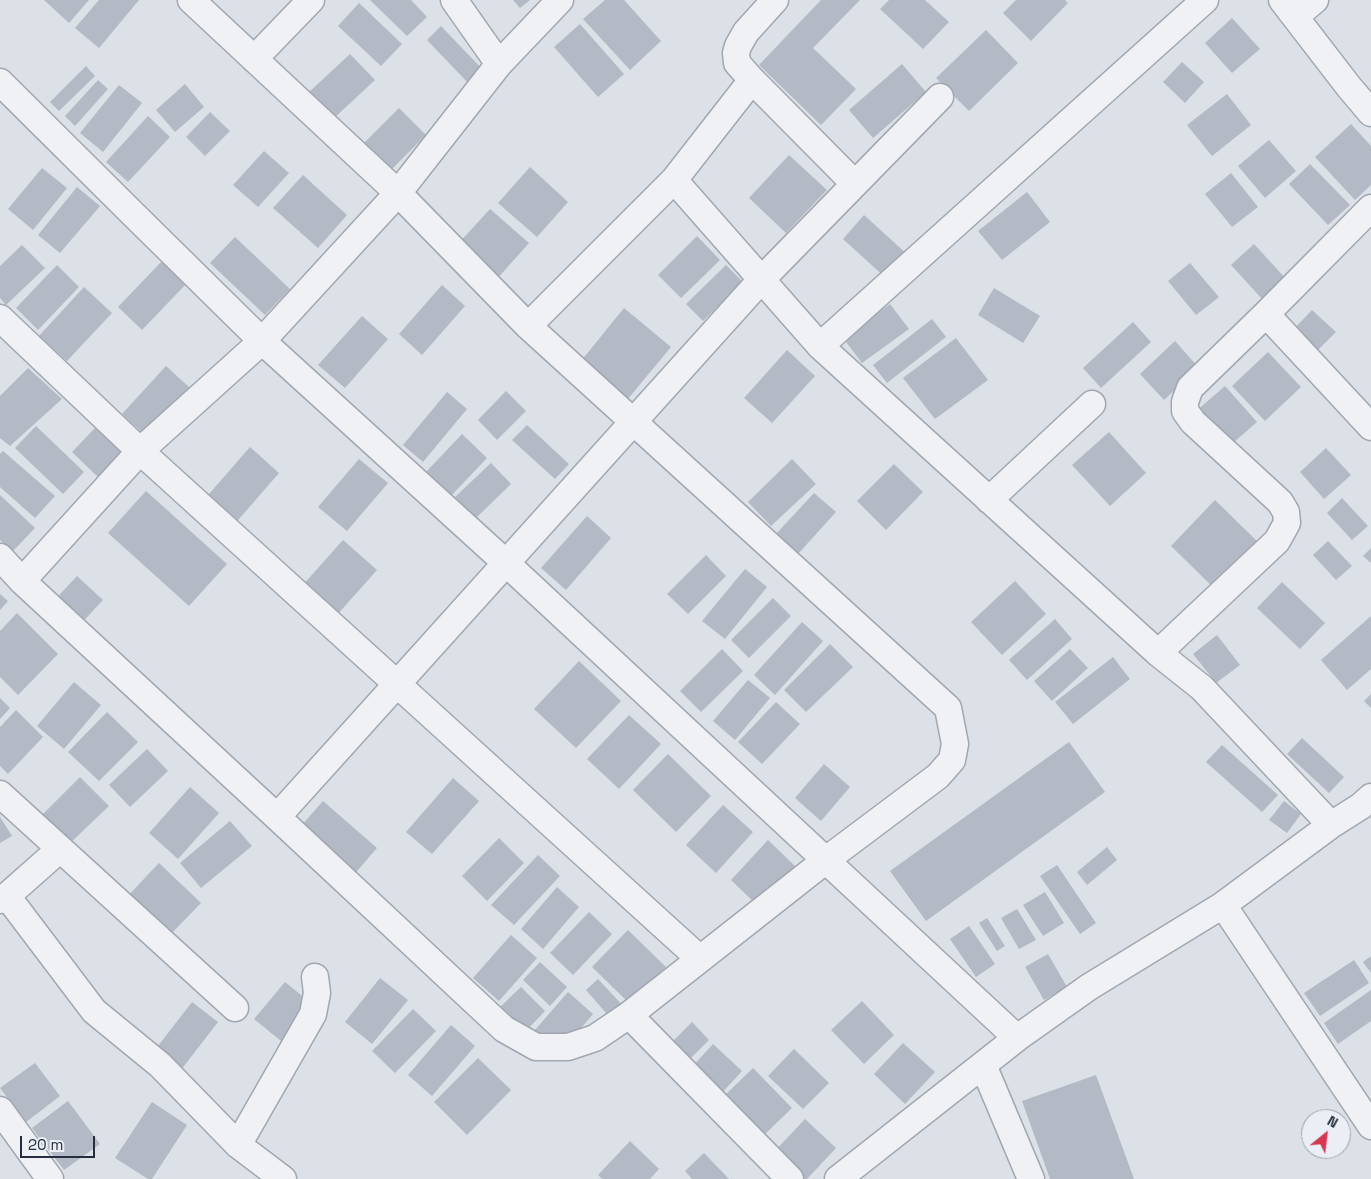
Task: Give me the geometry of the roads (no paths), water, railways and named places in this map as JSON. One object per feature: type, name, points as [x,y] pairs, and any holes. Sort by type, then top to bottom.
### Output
[{"type":"street","points":[[0,557],[22,582],[504,1029],[536,1047],[568,1047],[595,1038],[629,1015],[826,860],[938,776],[952,760],[955,744],[948,708],[528,326],[398,193],[191,0]]},
{"type":"street","points":[[254,59],[311,0]]},
{"type":"street","points":[[454,0],[499,64]]},
{"type":"street","points":[[22,582],[140,451],[262,341],[398,193],[499,64],[560,0]]},
{"type":"street","points":[[775,0],[746,32],[738,46],[736,53],[737,63],[855,184]]},
{"type":"street","points":[[820,346],[1205,0]]},
{"type":"street","points":[[1298,5],[1350,87],[1371,112]]},
{"type":"street","points":[[528,326],[674,180],[752,80]]},
{"type":"street","points":[[0,82],[262,341],[506,563],[1017,1038]]},
{"type":"street","points":[[277,817],[762,280],[940,97]]},
{"type":"street","points":[[674,180],[820,346],[1158,654],[1202,688],[1331,825]]},
{"type":"street","points":[[1158,654],[1277,541],[1287,523],[1286,512],[1280,502],[1193,422],[1185,411],[1185,402],[1190,388],[1371,208]]},
{"type":"street","points":[[1266,314],[1371,427]]},
{"type":"street","points":[[0,318],[140,451],[700,959]]},
{"type":"street","points":[[989,500],[1092,404]]},
{"type":"street","points":[[0,794],[235,1008]]},
{"type":"street","points":[[838,1179],[1017,1038],[1089,987],[1223,905],[1331,825],[1368,808]]},
{"type":"street","points":[[60,849],[3,898],[94,1011],[160,1065],[238,1145],[283,1179]]},
{"type":"street","points":[[1223,905],[1371,1126]]},
{"type":"street","points":[[238,1145],[313,1014],[318,993],[316,977]]},
{"type":"street","points":[[629,1015],[790,1179]]},
{"type":"street","points":[[984,1065],[1031,1179]]},
{"type":"street","points":[[0,1110],[50,1179]]}]
